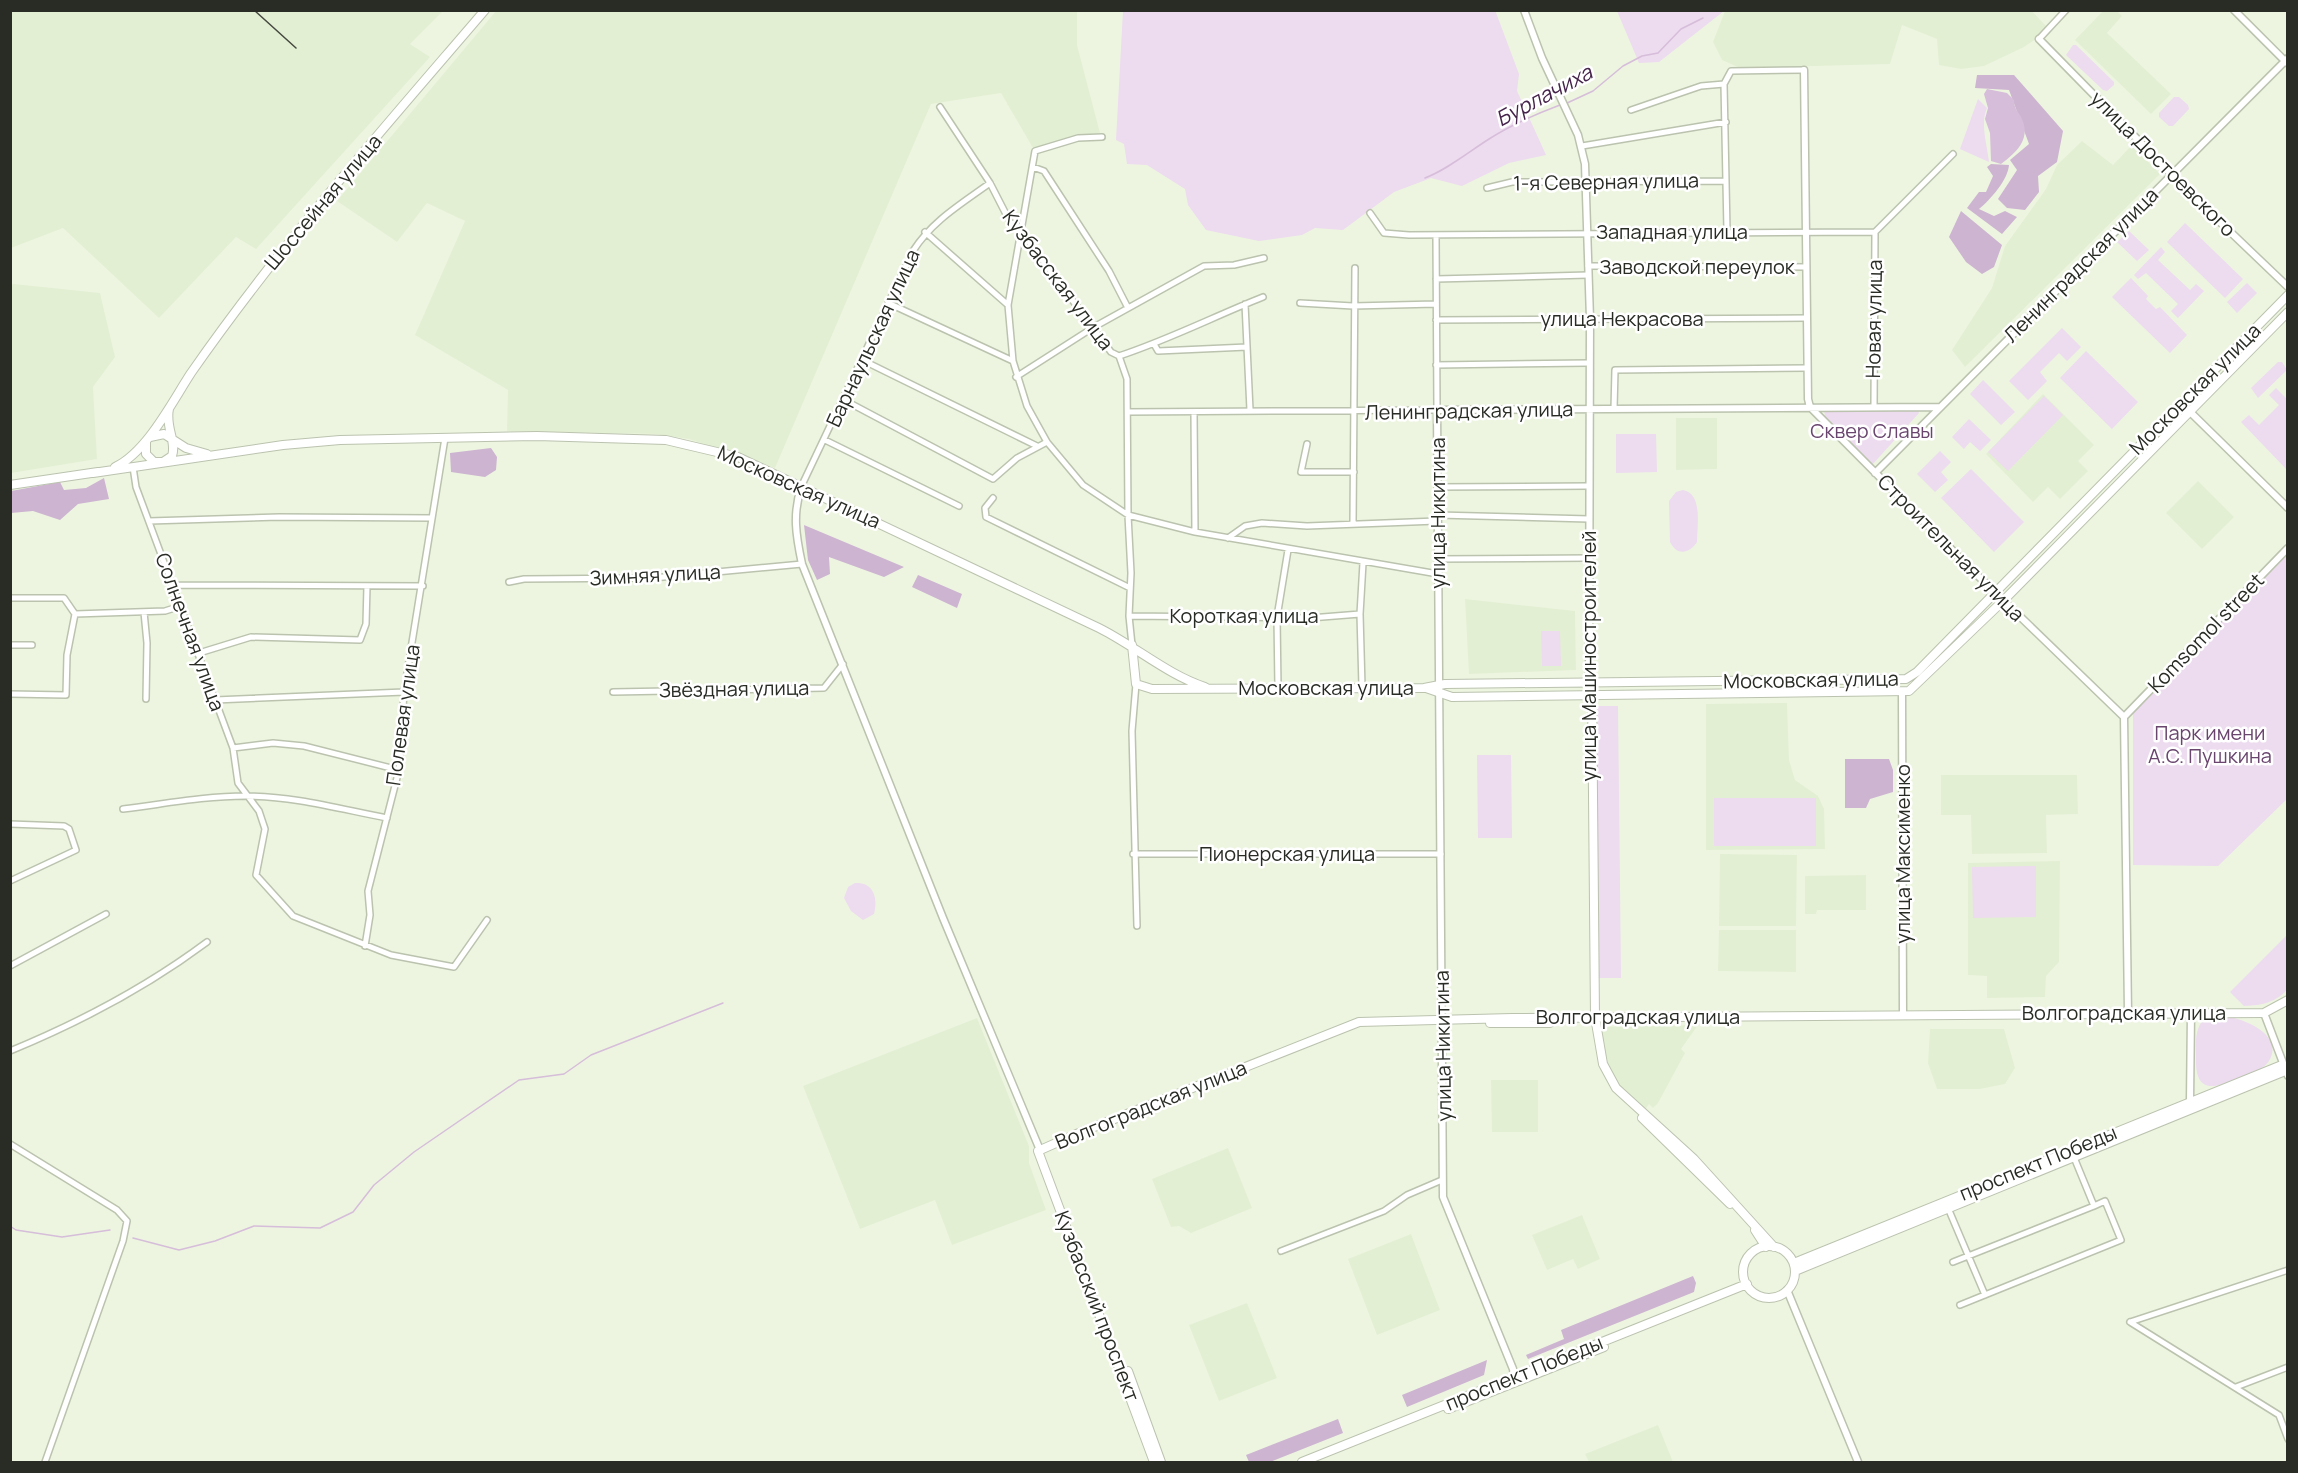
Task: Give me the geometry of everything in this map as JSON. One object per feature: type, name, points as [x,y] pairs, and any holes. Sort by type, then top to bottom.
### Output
[{"type":"main road","name":"Шоссейная улица","points":[[10,485],[93,473],[123,463],[148,439],[275,258],[485,10]]},
{"type":"main road","name":"Московская улица","points":[[1136,684],[1152,689],[1173,690],[1424,688],[1440,684],[1900,680],[1917,672],[2288,295]]},
{"type":"main road","name":"Московская улица","points":[[1424,688],[1440,697],[1482,697],[1902,693],[1914,688],[2288,312]]},
{"type":"main road","name":"Шоссейная улица","points":[[171,439],[167,423],[172,402]]},
{"type":"main road","name":"Московская улица","points":[[148,439],[160,433],[199,452],[224,454]]},
{"type":"main road","name":"Московская улица","points":[[93,473],[321,441],[542,436],[666,440],[738,457],[802,485],[1132,645],[1174,674],[1212,689]]},
{"type":"main road","points":[[148,439],[146,454],[154,462],[161,463],[170,459],[174,453],[171,439]]},
{"type":"main road","points":[[1132,645],[1131,661],[1136,684]]},
{"type":"main road","points":[[1131,661],[1138,654],[1145,653]]},
{"type":"main road","points":[[1173,690],[1178,681],[1174,674]]},
{"type":"main road","points":[[1900,680],[1902,693]]},
{"type":"main road","points":[[1825,694],[1826,681]]},
{"type":"main road","name":"улица Машиностроителей","points":[[1590,684],[1593,1020],[1597,1061],[1612,1090],[1690,1163],[1770,1247]]},
{"type":"main road","points":[[2264,1013],[2288,1000]]},
{"type":"main road","name":"Волгоградская улица","points":[[1040,1152],[1348,1025],[1368,1021],[2128,1012],[2191,1015],[2264,1013]]},
{"type":"main road","points":[[1593,1020],[2191,1015]]},
{"type":"main road","name":"проспект Победы","points":[[1794,1267],[2192,1105],[2285,1071]]},
{"type":"main road","points":[[1040,1152],[1143,1410],[1161,1462]]},
{"type":"main road","name":"Кузбасский проспект","points":[[1040,1152],[1125,1377],[1154,1462]]},
{"type":"main road","points":[[1794,1267],[1948,1208],[2072,1154]]},
{"type":"main road","points":[[1770,1247],[1789,1256],[1794,1267],[1786,1291],[1771,1298],[1764,1297],[1748,1286],[1744,1268],[1746,1260],[1758,1249],[1770,1247]]},
{"type":"main road","points":[[1313,1462],[1748,1286]]},
{"type":"main road","name":"проспект Победы","points":[[1302,1462],[1748,1286]]},
{"type":"street","name":"улица Машиностроителей","points":[[1524,10],[1542,58],[1560,93],[1582,146],[1587,181],[1590,319],[1588,363],[1590,684]]},
{"type":"street","points":[[2039,39],[2066,10]]},
{"type":"street","points":[[2234,10],[2287,61]]},
{"type":"street","name":"улица Достоевского","points":[[2039,39],[2288,287]]},
{"type":"street","name":"Ленинградская улица","points":[[1875,474],[2287,61]]},
{"type":"street","points":[[1727,231],[1724,84],[1731,71],[1804,70],[1807,368],[1810,407]]},
{"type":"street","points":[[1631,110],[1701,86],[1724,84]]},
{"type":"street","name":"Кузбасская улица","points":[[940,107],[990,183],[1010,222],[1020,230],[1111,352],[1119,356],[1127,379],[1129,616],[1132,645]]},
{"type":"street","points":[[1582,146],[1726,122]]},
{"type":"street","points":[[1102,137],[1078,138],[1035,151],[1020,230],[1019,253],[1008,305],[1013,361],[1016,377],[1027,406],[1047,442],[1083,485],[1128,515],[1195,532],[1288,550],[1438,574]]},
{"type":"street","points":[[1875,232],[1953,154]]},
{"type":"street","points":[[1033,167],[1044,171],[1109,271],[1128,308]]},
{"type":"street","name":"1-я Северная улица","points":[[1487,189],[1512,182],[1726,181]]},
{"type":"street","name":"Барнаульская улица","points":[[802,485],[888,303],[925,232],[940,218],[990,183]]},
{"type":"street","name":"Западная улица","points":[[1370,213],[1384,233],[1436,235],[1727,231],[1875,232]]},
{"type":"street","points":[[925,232],[1008,305]]},
{"type":"street","name":"Новая улица","points":[[1874,407],[1875,232]]},
{"type":"street","name":"улица Никитина","points":[[1436,235],[1445,1173],[1442,1180],[1443,1197],[1513,1369],[1514,1377]]},
{"type":"street","points":[[1016,377],[1094,327],[1204,266],[1234,265],[1264,258]]},
{"type":"street","name":"Заводской переулок","points":[[1588,266],[1806,267]]},
{"type":"street","points":[[1353,524],[1355,268]]},
{"type":"street","name":"Заводской переулок","points":[[1436,279],[1588,275]]},
{"type":"street","points":[[1119,356],[1154,344],[1197,323],[1263,297]]},
{"type":"street","points":[[888,303],[1013,361]]},
{"type":"street","points":[[1300,303],[1353,306],[1436,304]]},
{"type":"street","points":[[1245,304],[1250,410]]},
{"type":"street","name":"улица Некрасова","points":[[1436,320],[1807,318]]},
{"type":"street","points":[[1154,344],[1158,351],[1246,347]]},
{"type":"street","points":[[862,360],[1037,446]]},
{"type":"street","points":[[1436,364],[1588,363]]},
{"type":"street","points":[[1614,409],[1615,370],[1807,368]]},
{"type":"street","points":[[844,400],[993,479],[1017,458],[1047,442]]},
{"type":"street","points":[[2181,403],[2288,508]]},
{"type":"street","name":"Строительная улица","points":[[1810,407],[1875,474],[2124,717]]},
{"type":"street","name":"Ленинградская улица","points":[[1128,412],[1940,407]]},
{"type":"street","points":[[1194,412],[1195,532]]},
{"type":"street","name":"Полевая улица","points":[[365,946],[370,915],[368,891],[399,770],[404,692],[423,586],[432,518],[438,496],[445,438]]},
{"type":"street","points":[[825,440],[959,506]]},
{"type":"street","points":[[1306,444],[1300,472],[1354,472]]},
{"type":"street","name":"Солнечная улица","points":[[133,467],[136,487],[174,585],[232,748],[237,783],[259,811],[265,829],[256,875],[293,915],[365,946]]},
{"type":"street","points":[[802,485],[796,501],[794,524],[802,564],[1040,1152]]},
{"type":"street","points":[[1438,487],[1588,486]]},
{"type":"street","points":[[993,498],[985,508],[986,517],[1130,588]]},
{"type":"street","points":[[149,521],[279,517],[432,518]]},
{"type":"street","points":[[1228,538],[1245,526],[1262,523],[1307,526],[1438,518],[1589,519]]},
{"type":"street","name":"Komsomol street","points":[[2124,717],[2288,548]]},
{"type":"street","points":[[1278,688],[1277,617],[1288,550]]},
{"type":"street","points":[[1438,559],[1589,558]]},
{"type":"street","points":[[1362,687],[1360,614],[1363,563]]},
{"type":"street","name":"Зимняя улица","points":[[509,582],[524,579],[653,578],[802,564]]},
{"type":"street","points":[[174,585],[423,586]]},
{"type":"street","points":[[199,653],[251,637],[360,640],[366,624],[367,586]]},
{"type":"street","points":[[10,598],[64,598],[75,614],[67,656],[66,694],[10,694]]},
{"type":"street","points":[[75,614],[165,611],[181,606]]},
{"type":"street","points":[[144,612],[147,643],[146,699]]},
{"type":"street","name":"Короткая улица","points":[[1129,616],[1310,618],[1360,614]]},
{"type":"street","points":[[10,645],[32,645]]},
{"type":"street","name":"Звёздная улица","points":[[613,692],[824,688],[843,664]]},
{"type":"street","points":[[1136,684],[1132,732],[1133,854],[1137,926]]},
{"type":"street","points":[[215,700],[404,692]]},
{"type":"street","name":"улица Максименко","points":[[1901,1015],[1902,693]]},
{"type":"street","points":[[2124,717],[2128,1012]]},
{"type":"street","points":[[232,748],[273,744],[304,746],[399,770]]},
{"type":"street","points":[[123,809],[189,798],[247,796],[284,798],[387,818]]},
{"type":"street","points":[[10,824],[64,826],[69,829],[75,850],[10,881]]},
{"type":"street","name":"Пионерская улица","points":[[1133,854],[1441,854]]},
{"type":"street","points":[[10,966],[106,914]]},
{"type":"street","points":[[365,946],[391,955],[454,967],[487,920]]},
{"type":"street","points":[[10,1051],[117,998],[182,961],[207,942]]},
{"type":"street","points":[[2264,1013],[2285,1071]]},
{"type":"street","points":[[2191,1015],[2192,1105]]},
{"type":"street","points":[[10,1144],[117,1210],[127,1221],[123,1241],[45,1462]]},
{"type":"street","points":[[2072,1154],[2094,1206]]},
{"type":"street","points":[[1281,1251],[1384,1211],[1407,1195],[1442,1180]]},
{"type":"street","points":[[1953,1262],[2105,1201],[2121,1240],[1960,1305]]},
{"type":"street","points":[[1948,1208],[1985,1295]]},
{"type":"street","points":[[2288,1270],[2130,1322],[2279,1416],[2288,1439]]},
{"type":"street","points":[[1786,1291],[1854,1462]]},
{"type":"street","points":[[1786,1291],[1858,1462]]},
{"type":"street","points":[[2236,1387],[2288,1367]]},
{"type":"shaded area","points":[[11,10],[443,11],[410,44],[430,57],[256,249],[236,237],[159,318],[63,228],[11,248]]},
{"type":"shaded area","points":[[496,11],[1077,11],[1077,45],[1100,133],[1033,148],[1001,93],[931,104],[775,468],[689,439],[656,434],[507,431],[508,390],[415,335],[465,221],[427,203],[397,242],[337,201]]},
{"type":"shaded area","points":[[1725,11],[2032,11],[2046,26],[2039,37],[2024,47],[1984,66],[1961,69],[1939,65],[1937,39],[1902,25],[1890,64],[1740,68],[1722,60],[1713,42]]},
{"type":"shaded area","points":[[2103,11],[2117,11],[2122,16],[2107,33],[2171,94],[2151,114],[2075,40]]},
{"type":"shaded area","points":[[1977,75],[2014,75],[2063,131],[2057,162],[2038,176],[2039,192],[2025,210],[2007,208],[1998,199],[2017,170],[2010,160],[2029,144],[2009,90],[1975,88]]},
{"type":"shaded area","points":[[1987,89],[2007,93],[2014,100],[2024,125],[2025,132],[2021,144],[2001,164],[1991,161],[1990,133],[1985,119],[1988,108],[1984,94]]},
{"type":"shaded area","points":[[2082,141],[2113,165],[2132,145],[2160,174],[1965,367],[1952,350],[1992,288],[2005,246],[2046,189],[2057,165]]},
{"type":"shaded area","points":[[1991,164],[2009,165],[2008,171],[1998,189],[1979,209],[1994,216],[2005,211],[2017,217],[2002,234],[1967,208],[1979,192],[1986,192],[1993,176],[1987,167]]},
{"type":"shaded area","points":[[1961,211],[2002,245],[1994,267],[1982,274],[1966,262],[1949,237]]},
{"type":"shaded area","points":[[10,285],[100,293],[115,357],[93,387],[97,459],[11,473]]},
{"type":"shaded area","points":[[2043,394],[2094,445],[2078,461],[2088,471],[2060,499],[2048,487],[2033,502],[1986,454]]},
{"type":"shaded area","points":[[1676,418],[1717,418],[1717,469],[1676,470]]},
{"type":"shaded area","points":[[491,448],[497,457],[496,470],[485,477],[451,472],[450,453]]},
{"type":"shaded area","points":[[104,478],[109,499],[78,504],[60,520],[33,511],[11,513],[11,491],[60,482],[64,490],[86,488]]},
{"type":"shaded area","points":[[2198,481],[2234,517],[2202,549],[2166,513]]},
{"type":"shaded area","points":[[804,525],[904,567],[884,577],[829,557],[830,574],[817,580],[808,560]]},
{"type":"shaded area","points":[[918,575],[962,594],[957,608],[912,587]]},
{"type":"shaded area","points":[[1465,599],[1575,611],[1576,670],[1469,674]]},
{"type":"shaded area","points":[[1787,703],[1789,760],[1795,780],[1818,796],[1824,809],[1825,849],[1706,850],[1706,704]]},
{"type":"shaded area","points":[[1845,759],[1889,759],[1893,770],[1893,792],[1870,799],[1866,808],[1845,808]]},
{"type":"shaded area","points":[[1941,775],[2077,775],[2078,814],[2046,815],[2047,853],[1972,854],[1971,815],[1941,815]]},
{"type":"shaded area","points":[[1720,854],[1797,855],[1796,926],[1719,926]]},
{"type":"shaded area","points":[[2060,861],[2059,962],[2046,976],[2045,997],[1987,998],[1987,976],[1968,975],[1968,863]]},
{"type":"shaded area","points":[[1866,875],[1866,910],[1817,910],[1816,914],[1805,914],[1805,876]]},
{"type":"shaded area","points":[[1719,930],[1796,930],[1796,972],[1718,971]]},
{"type":"shaded area","points":[[977,1018],[1029,1146],[1029,1163],[1046,1210],[952,1245],[935,1200],[860,1229],[803,1086]]},
{"type":"shaded area","points":[[1698,1025],[1681,1049],[1685,1053],[1658,1103],[1653,1108],[1649,1104],[1645,1110],[1624,1094],[1603,1060],[1598,1027]]},
{"type":"shaded area","points":[[1930,1029],[2004,1029],[2015,1068],[2005,1084],[1980,1089],[1937,1089],[1928,1063]]},
{"type":"shaded area","points":[[1491,1080],[1538,1080],[1538,1132],[1492,1132]]},
{"type":"shaded area","points":[[1228,1148],[1252,1208],[1191,1233],[1179,1226],[1171,1227],[1152,1179]]},
{"type":"shaded area","points":[[1582,1215],[1600,1259],[1578,1269],[1573,1259],[1547,1270],[1532,1235]]},
{"type":"shaded area","points":[[1411,1234],[1440,1310],[1377,1335],[1348,1259]]},
{"type":"shaded area","points":[[1693,1276],[1696,1283],[1694,1292],[1528,1359],[1526,1355],[1564,1339],[1561,1330]]},
{"type":"shaded area","points":[[1247,1303],[1277,1378],[1219,1401],[1189,1325]]},
{"type":"shaded area","points":[[1487,1360],[1484,1375],[1407,1407],[1402,1395]]},
{"type":"shaded area","points":[[1338,1419],[1343,1433],[1270,1462],[1249,1462],[1246,1455]]},
{"type":"shaded area","points":[[1658,1425],[1673,1462],[1589,1462],[1585,1454]]},
{"type":"green space","points":[[1495,10],[1519,74],[1517,91],[1546,155],[1509,163],[1462,186],[1431,178],[1394,192],[1343,230],[1315,228],[1302,235],[1259,241],[1206,230],[1188,205],[1185,189],[1147,165],[1127,164],[1124,144],[1116,140],[1123,11]]},
{"type":"green space","points":[[1617,11],[1724,11],[1659,62],[1639,63]]},
{"type":"green space","points":[[2073,45],[2076,45],[2114,82],[2114,85],[2107,91],[2103,90],[2066,55]]},
{"type":"green space","points":[[2174,97],[2179,97],[2189,109],[2173,126],[2169,126],[2159,117],[2159,113]]},
{"type":"green space","points":[[1978,99],[1987,108],[1984,127],[1989,162],[1960,149]]},
{"type":"green space","points":[[2185,223],[2243,279],[2225,298],[2167,242]]},
{"type":"green space","points":[[2129,231],[2149,250],[2137,261],[2117,242]]},
{"type":"green space","points":[[2161,247],[2165,252],[2158,260],[2190,290],[2196,284],[2204,291],[2178,318],[2171,311],[2178,304],[2146,273],[2138,279],[2134,275]]},
{"type":"green space","points":[[2131,278],[2148,296],[2146,299],[2156,309],[2160,307],[2187,335],[2170,353],[2112,297]]},
{"type":"green space","points":[[2247,283],[2257,293],[2237,313],[2227,302]]},
{"type":"green space","points":[[2062,328],[2081,347],[2067,361],[2059,353],[2040,372],[2047,381],[2028,400],[2009,381]]},
{"type":"green space","points":[[2086,351],[2138,402],[2112,429],[2060,378]]},
{"type":"green space","points":[[2278,362],[2282,362],[2287,370],[2258,398],[2251,388]]},
{"type":"green space","points":[[1983,380],[2015,412],[2001,425],[1970,394]]},
{"type":"green space","points":[[2276,388],[2287,399],[2287,470],[2241,422],[2249,415],[2259,425],[2279,405],[2269,395]]},
{"type":"green space","points":[[2044,396],[2063,415],[2008,471],[1988,452]]},
{"type":"green space","name":"Сквер Славы","points":[[1826,408],[1917,409],[1919,413],[1872,465],[1826,420],[1824,411]]},
{"type":"green space","points":[[1969,419],[1991,440],[1980,451],[1970,442],[1964,449],[1952,437]]},
{"type":"green space","points":[[1616,434],[1656,434],[1657,472],[1616,473]]},
{"type":"green space","points":[[1940,451],[1951,462],[1941,472],[1948,480],[1935,492],[1917,474]]},
{"type":"green space","points":[[1971,469],[2024,522],[1994,552],[1941,498]]},
{"type":"green space","points":[[1683,490],[1694,497],[1698,519],[1697,542],[1683,552],[1676,550],[1670,542],[1669,501],[1676,492]]},
{"type":"green space","name":"Парк имени А.С. Пушкина","points":[[2287,553],[2287,799],[2218,866],[2133,865],[2133,711]]},
{"type":"green space","points":[[1541,631],[1560,631],[1561,666],[1542,666]]},
{"type":"green space","points":[[1593,706],[1618,706],[1621,978],[1596,978]]},
{"type":"green space","points":[[1477,755],[1511,755],[1512,838],[1478,838]]},
{"type":"green space","points":[[1714,798],[1816,798],[1816,846],[1714,846]]},
{"type":"green space","points":[[2036,866],[2036,917],[1973,918],[1972,867]]},
{"type":"green space","points":[[855,883],[867,885],[875,897],[874,914],[863,920],[851,911],[844,898],[848,887]]},
{"type":"green space","points":[[2287,935],[2287,990],[2268,1002],[2244,1006],[2230,992]]},
{"type":"green space","points":[[2229,1017],[2254,1026],[2268,1037],[2272,1044],[2269,1061],[2253,1073],[2223,1084],[2209,1086],[2203,1084],[2197,1070],[2197,1032],[2205,1018]]},
{"type":"waterway","name":"Бурлачиха","points":[[1565,104],[1593,91],[1623,66],[1642,56],[1658,53],[1681,29],[1703,18]]},
{"type":"waterway","name":"Бурлачиха","points":[[1425,178],[1450,165],[1506,129],[1560,105]]},
{"type":"waterway","points":[[133,1238],[179,1250],[215,1241],[254,1226],[320,1228],[353,1212],[374,1185],[414,1152],[519,1080],[564,1074],[591,1055],[723,1003]]},
{"type":"waterway","points":[[10,1226],[16,1230],[62,1237],[110,1230]]},
{"type":"railway","points":[[254,10],[296,48]]}]
